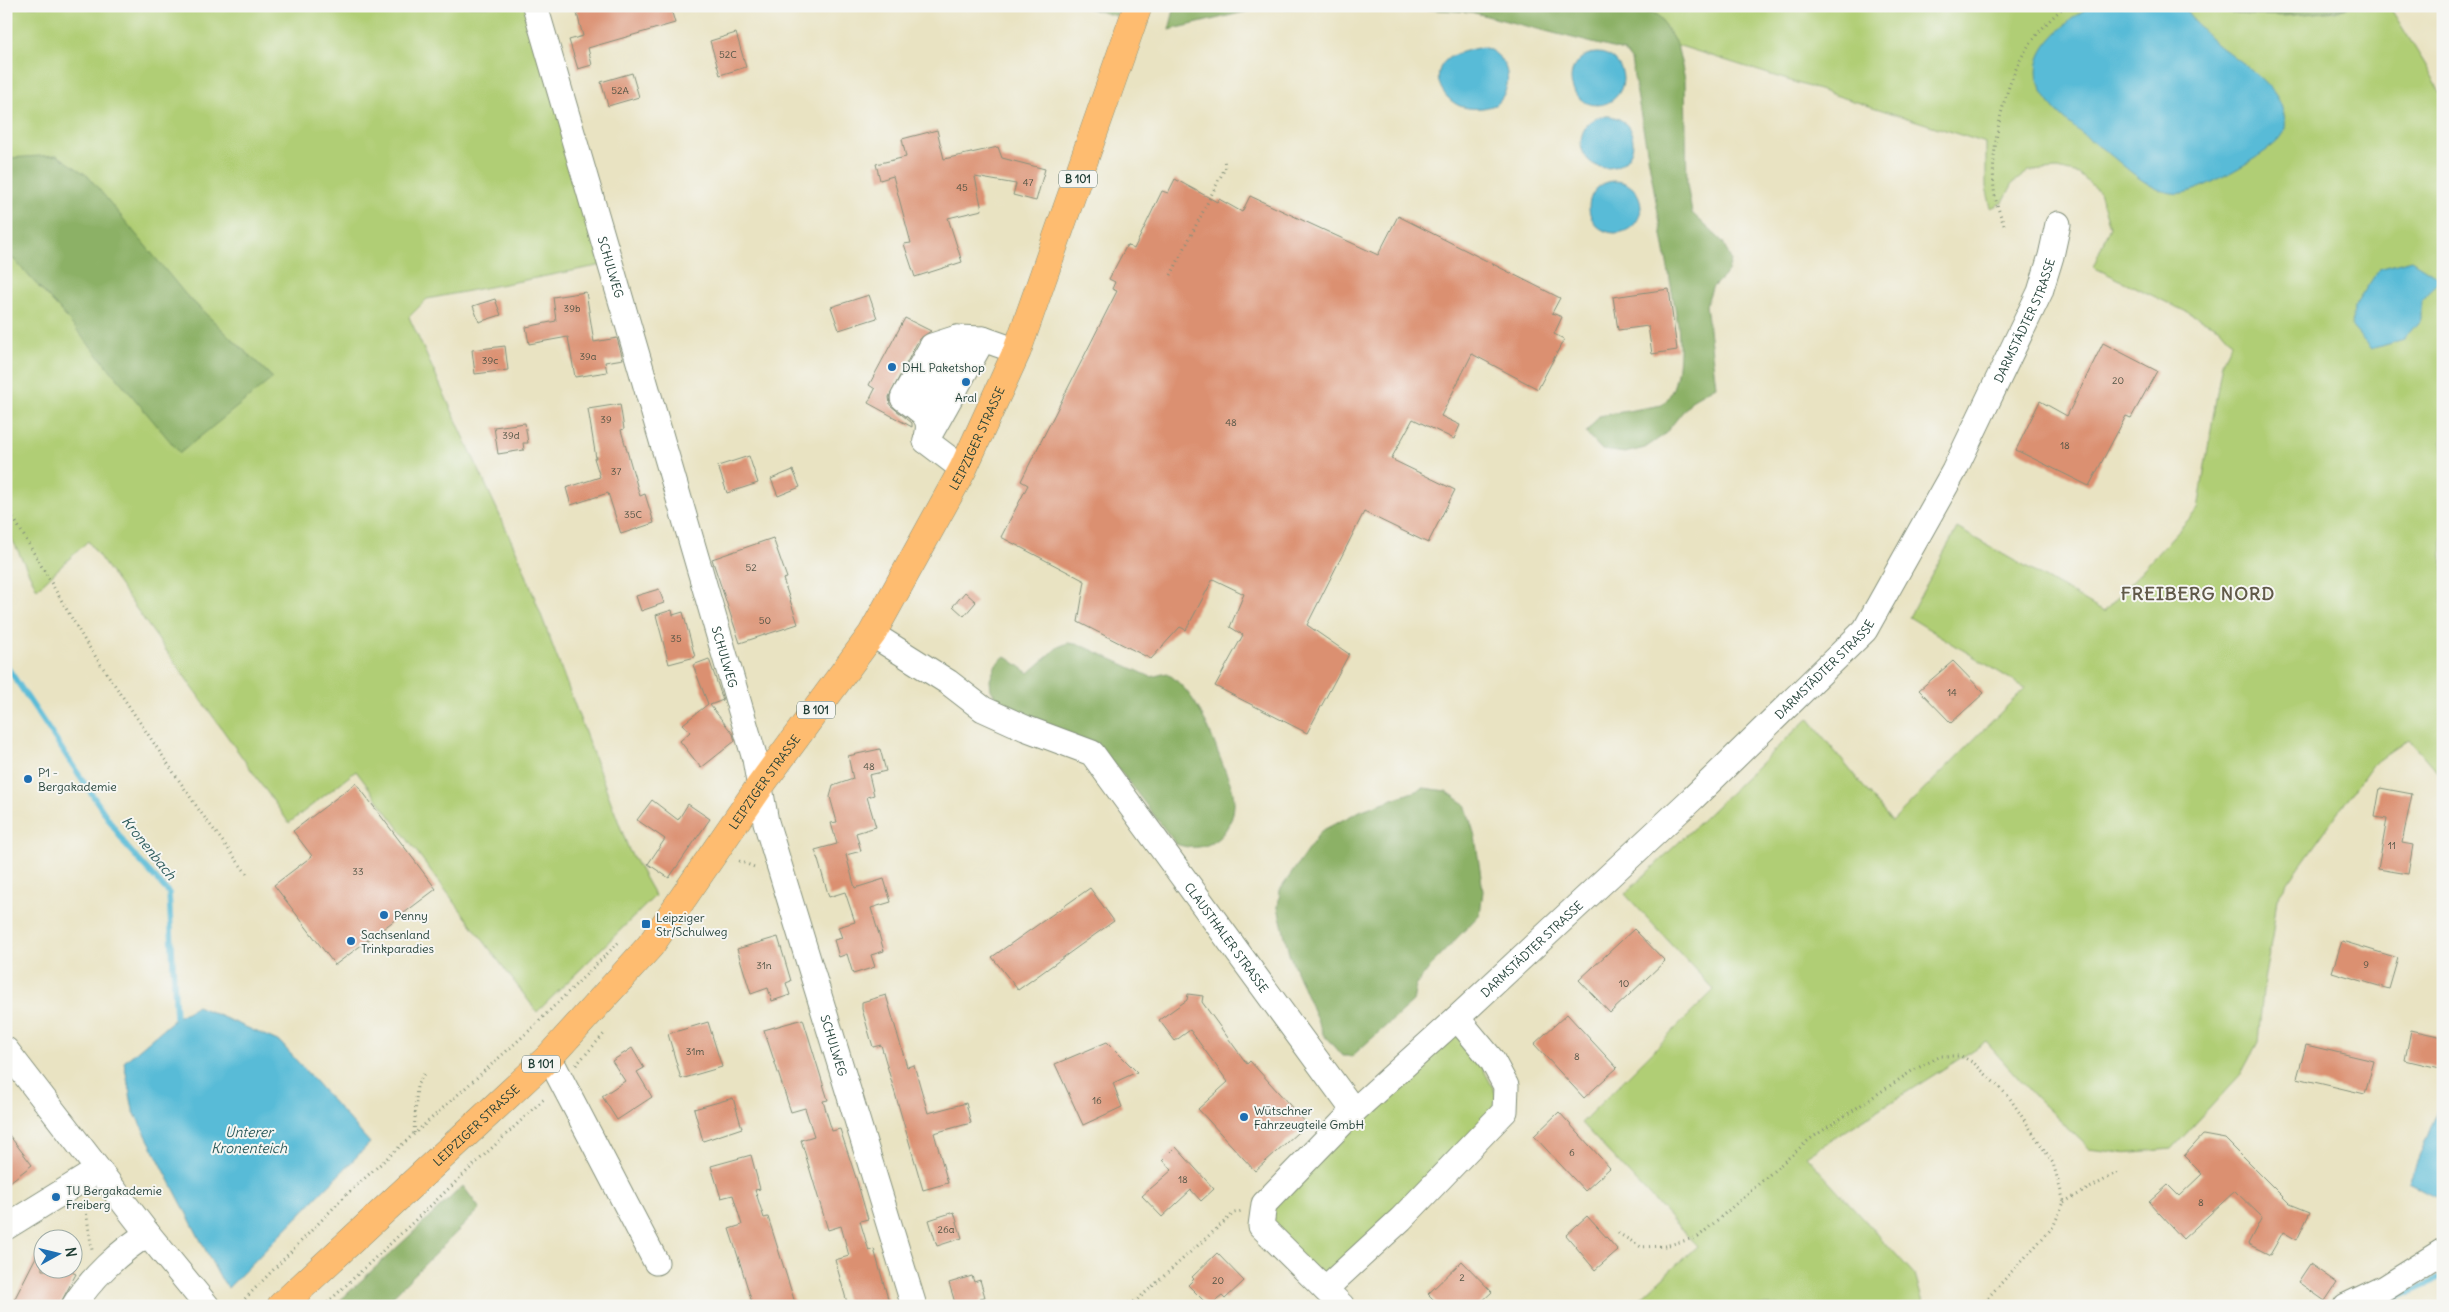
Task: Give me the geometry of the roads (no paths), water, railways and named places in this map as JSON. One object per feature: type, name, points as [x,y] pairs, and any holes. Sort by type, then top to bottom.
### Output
[{"type":"main road","name":"LEIPZIGER STRASSE","points":[[281,1306],[549,1057],[655,938],[760,786],[872,634],[963,469],[1017,352],[1138,6]]},
{"type":"street","name":"SCHULWEG","points":[[535,6],[755,758],[766,822],[914,1306]]},
{"type":"street","name":"DARMSTÄDTER STRASSE","points":[[1354,1111],[1457,1018],[1693,798],[1866,630],[1954,471],[2040,292],[2058,224]]},
{"type":"street","points":[[926,441],[929,422],[925,414],[902,398],[932,346],[957,338],[983,339],[1017,352]]},
{"type":"street","points":[[926,441],[983,339]]},
{"type":"street","points":[[926,441],[963,469]]},
{"type":"street","name":"CLAUSTHALER STRASSE","points":[[872,634],[948,682],[983,709],[1025,728],[1092,753],[1354,1111]]},
{"type":"street","points":[[1325,1289],[1401,1219],[1505,1111],[1506,1086],[1492,1060],[1457,1018]]},
{"type":"street","points":[[6,1050],[89,1174],[148,1234],[207,1306]]},
{"type":"street","points":[[549,1057],[656,1262]]},
{"type":"street","points":[[1342,1306],[1261,1226],[1264,1204],[1354,1111]]},
{"type":"street","points":[[6,1226],[89,1174]]},
{"type":"street","points":[[74,1306],[97,1276],[136,1241],[148,1234]]},
{"type":"street","points":[[2346,1306],[2384,1288],[2443,1251]]},
{"type":"water","points":[[2091,6],[2183,6],[2198,26],[2211,39],[2270,87],[2283,112],[2285,123],[2283,134],[2278,141],[2255,158],[2226,175],[2191,191],[2172,193],[2146,183],[2063,117],[2050,103],[2041,88],[2037,72],[2041,55],[2053,37],[2062,28],[2075,16]]},
{"type":"water","points":[[1482,47],[1499,57],[1504,64],[1507,72],[1506,90],[1502,98],[1495,105],[1478,108],[1460,106],[1448,98],[1440,86],[1439,73],[1441,67],[1453,55]]},
{"type":"water","points":[[1592,53],[1602,53],[1616,60],[1623,74],[1623,84],[1616,98],[1602,105],[1592,105],[1582,101],[1575,94],[1571,84],[1571,74],[1575,64],[1582,57]]},
{"type":"water","points":[[1602,116],[1612,116],[1626,123],[1633,137],[1633,147],[1626,161],[1612,168],[1602,168],[1592,164],[1585,157],[1581,147],[1581,137],[1585,127],[1592,120]]},
{"type":"water","points":[[1610,181],[1620,181],[1634,188],[1641,202],[1641,212],[1634,226],[1620,233],[1610,233],[1600,229],[1593,222],[1589,212],[1589,202],[1593,192],[1600,185]]},
{"type":"water","points":[[2411,260],[2441,279],[2421,302],[2421,319],[2404,339],[2371,349],[2352,327],[2354,307],[2379,269]]},
{"type":"water","name":"Unterer Kronenteich","points":[[197,1006],[280,1042],[370,1143],[228,1288],[218,1274],[133,1110],[124,1062],[176,1018]]},
{"type":"water","points":[[2443,1084],[2443,1200],[2409,1182],[2435,1117]]},
{"type":"waterway","name":"Kronenbach","points":[[6,665],[127,847],[169,893],[176,1018]]},
{"type":"waterway","points":[[2378,1306],[2443,1277]]},
{"type":"place","name":"DHL Paketshop","points":[[892,367]]},
{"type":"place","name":"Aral","points":[[966,382]]},
{"type":"place","name":"P1 - Bergakademie","points":[[28,779]]},
{"type":"place","name":"Penny","points":[[384,915]]},
{"type":"place","name":"Leipziger Str/Schulweg","points":[[646,924]]},
{"type":"place","name":"Sachsenland Trinkparadies","points":[[351,941]]},
{"type":"place","name":"Wütschner Fahrzeugteile GmbH","points":[[1244,1117]]},
{"type":"place","name":"TU Bergakademie Freiberg","points":[[56,1197]]},
{"type":"district","name":"FREIBERG NORD","points":[[2198,593]]}]
